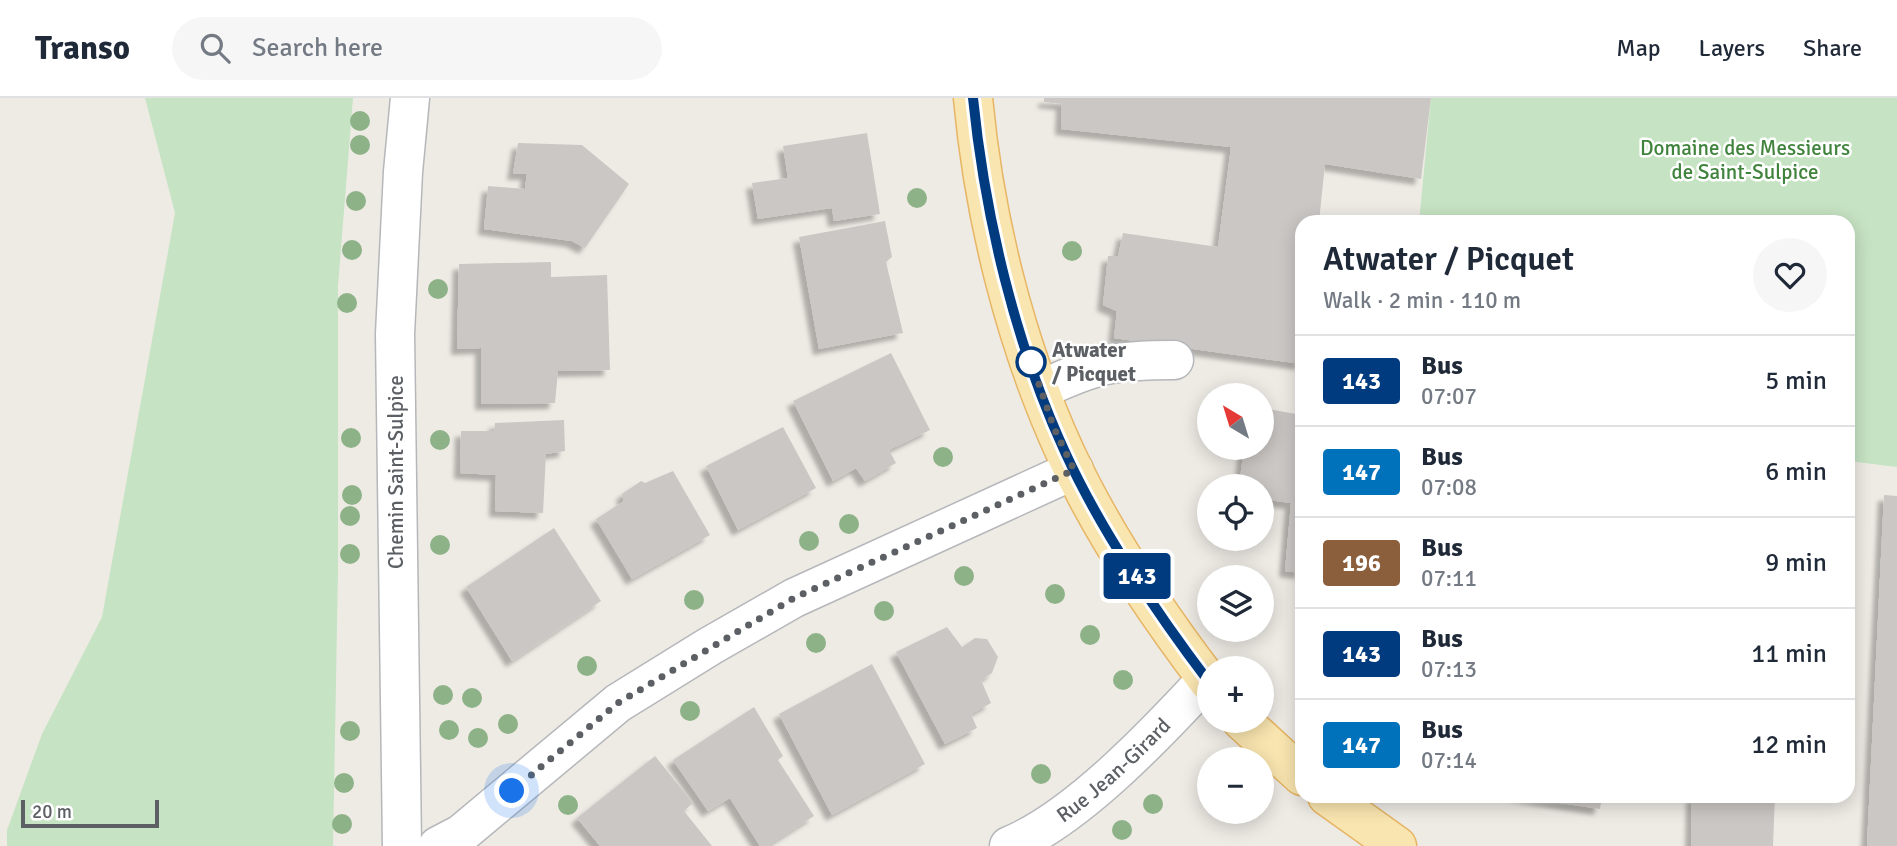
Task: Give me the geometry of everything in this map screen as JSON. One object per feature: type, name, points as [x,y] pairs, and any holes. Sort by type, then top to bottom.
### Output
[{"type":"main road","points":[[973,98],[992,223],[1012,301],[1040,390],[1074,470],[1116,545],[1197,664]]},
{"type":"main road","points":[[1255,733],[1295,770]]},
{"type":"main road","points":[[1337,803],[1397,846]]},
{"type":"street","name":"Chemin Saint-Sulpice","points":[[402,846],[396,334],[403,172],[410,98]]},
{"type":"street","points":[[1040,390],[1098,364],[1121,360],[1174,360]]},
{"type":"street","points":[[438,846],[461,834],[618,703],[710,646],[794,598],[1074,470]]},
{"type":"street","name":"Rue Jean-Girard","points":[[1009,846],[1029,838],[1059,818],[1153,735],[1197,691]]},
{"type":"green space","points":[[145,98],[353,98],[338,286],[338,570],[333,846],[7,846],[7,830],[42,734],[102,617],[175,213]]},
{"type":"green space","name":"Domaine des Messieurs de Saint-Sulpice","points":[[1431,98],[1897,98],[1897,467],[1855,462],[1855,215],[1420,215]]},
{"type":"building","points":[[1044,98],[1431,98],[1421,179],[1325,164],[1320,215],[1295,215],[1295,363],[1114,338],[1117,311],[1103,305],[1108,256],[1118,256],[1123,233],[1218,247],[1231,147],[1061,129],[1062,104],[1044,102]]},
{"type":"building","points":[[867,133],[880,214],[834,221],[832,208],[758,219],[752,183],[788,178],[783,146]]},
{"type":"building","points":[[518,143],[582,145],[629,184],[585,248],[572,241],[484,229],[488,186],[525,189],[527,174],[513,174]]},
{"type":"building","points":[[885,221],[892,257],[886,262],[903,333],[819,349],[799,237]]},
{"type":"building","points":[[551,262],[551,277],[607,275],[610,370],[558,371],[555,403],[481,404],[481,348],[457,349],[459,264]]},
{"type":"building","points":[[891,353],[930,430],[889,450],[896,463],[865,481],[856,468],[833,481],[793,401]]},
{"type":"building","points":[[1274,410],[1295,414],[1295,572],[1285,571],[1291,503],[1274,501],[1274,474],[1241,474],[1242,460],[1274,460]]},
{"type":"building","points":[[564,420],[565,451],[546,454],[543,513],[495,511],[496,475],[460,473],[461,431],[494,431],[495,423]]},
{"type":"building","points":[[783,427],[816,488],[738,530],[706,466]]},
{"type":"building","points":[[673,471],[710,535],[632,579],[596,519],[624,501],[622,494],[641,481],[645,483]]},
{"type":"building","points":[[1884,495],[1897,496],[1897,846],[1867,846]]},
{"type":"building","points":[[554,528],[601,601],[512,661],[466,587]]},
{"type":"building","points":[[947,627],[962,647],[975,638],[987,639],[998,657],[992,673],[981,680],[991,703],[971,714],[977,728],[945,744],[896,652]]},
{"type":"building","points":[[872,664],[925,764],[832,815],[779,714]]},
{"type":"building","points":[[754,707],[783,756],[778,760],[814,816],[767,846],[760,846],[730,798],[708,811],[673,760]]},
{"type":"building","points":[[655,756],[693,803],[684,811],[712,846],[600,846],[577,818]]},
{"type":"building","points":[[1561,803],[1601,803],[1600,809]]},
{"type":"building","points":[[1692,803],[1775,803],[1773,846],[1691,846]]},
{"type":"bus line","name":"143","points":[[973,98],[992,223],[1012,301],[1054,428],[1094,509],[1197,665]]},
{"type":"place","name":"Atwater / Picquet","points":[[1031,362]]},
{"type":"route","points":[[512,791],[618,703],[794,598],[1074,470],[1054,428],[1030,358],[1031,362]]}]
